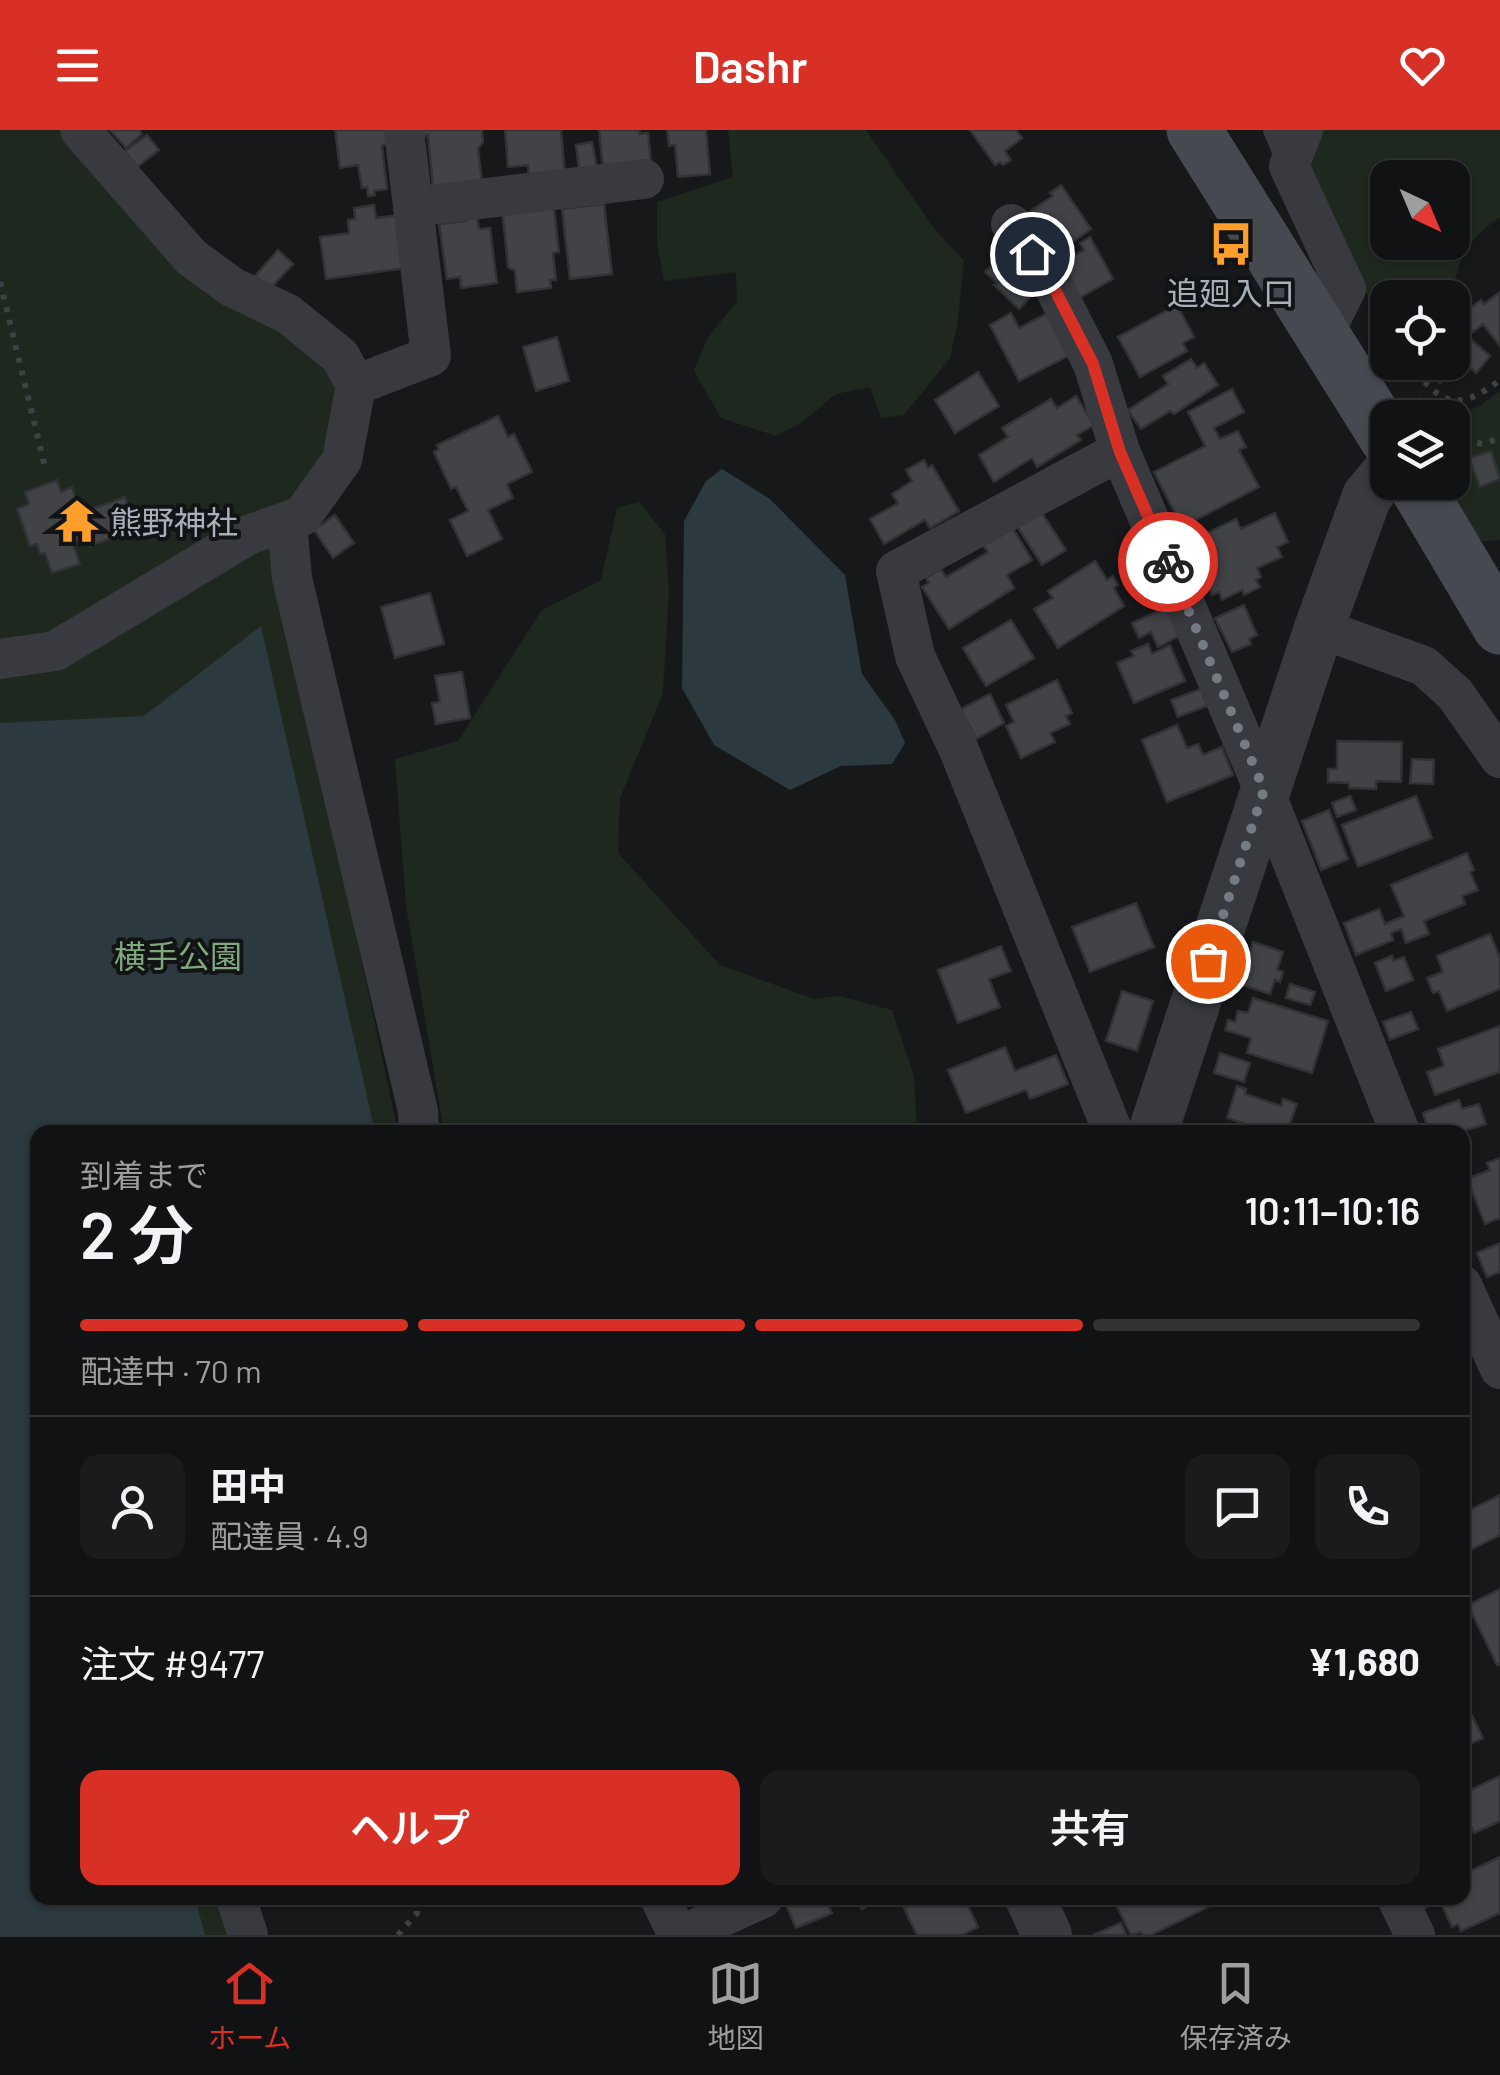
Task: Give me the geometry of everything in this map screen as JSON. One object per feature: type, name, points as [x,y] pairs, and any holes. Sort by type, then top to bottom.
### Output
[{"type":"main road","points":[[1194,130],[1370,412]]},
{"type":"main road","points":[[1425,500],[1500,626]]},
{"type":"street","points":[[0,659],[55,651],[248,535],[302,516],[342,460],[356,385],[340,356],[288,314],[232,287],[191,257],[80,130]]},
{"type":"street","points":[[356,385],[431,356],[404,131]]},
{"type":"street","points":[[1288,142],[1346,289],[1322,338]]},
{"type":"street","points":[[413,207],[644,179]]},
{"type":"street","points":[[1011,224],[1052,284],[1093,364],[1120,452],[1264,790],[1397,1125]]},
{"type":"street","points":[[1110,1125],[959,750],[915,656],[896,571],[1120,452]]},
{"type":"street","points":[[1155,1125],[1264,790],[1370,491]]},
{"type":"street","points":[[287,522],[292,578],[419,1125]]},
{"type":"street","points":[[1319,628],[1424,666],[1455,694],[1500,758]]},
{"type":"street","points":[[1470,1303],[1500,1370]]},
{"type":"street","points":[[238,1905],[248,1935]]},
{"type":"street","points":[[664,1905],[680,1935],[747,1905]]},
{"type":"street","points":[[1033,1905],[1047,1935]]},
{"type":"street","points":[[1400,1905],[1415,1935]]},
{"type":"path","points":[[0,282],[46,471]]},
{"type":"path","points":[[1422,380],[1448,401],[1470,400],[1500,380]]},
{"type":"path","points":[[1470,441],[1483,444],[1500,438]]},
{"type":"path","points":[[398,1935],[417,1913],[417,1905]]},
{"type":"green space","name":"横手公園","points":[[0,130],[79,130],[356,385],[302,516],[284,596],[397,1125],[30,1125],[30,1905],[239,1905],[246,1935],[0,1935]]},
{"type":"green space","points":[[728,130],[866,130],[935,230],[964,260],[950,358],[904,415],[881,418],[870,387],[836,394],[801,423],[776,436],[721,418],[694,371],[707,339],[737,301],[736,272],[664,281],[657,242],[657,202],[733,177]]},
{"type":"green space","points":[[1313,130],[1500,130],[1500,217],[1470,246],[1470,160],[1370,160],[1370,260],[1462,260],[1455,280],[1370,280],[1370,298],[1304,184]]},
{"type":"green space","points":[[1500,391],[1500,540],[1472,542],[1445,500],[1470,500],[1470,410]]},
{"type":"green space","points":[[639,502],[665,534],[669,590],[663,693],[620,798],[618,853],[720,965],[814,999],[839,996],[892,1010],[914,1076],[917,1125],[443,1125],[406,906],[395,759],[458,741],[541,611],[601,580],[617,508]]},
{"type":"shaded area","points":[[722,469],[770,499],[845,575],[862,674],[895,720],[905,743],[892,764],[841,766],[790,790],[714,745],[682,688],[684,521],[706,481]]},
{"type":"shaded area","points":[[261,626],[373,1125],[30,1125],[30,1905],[197,1905],[205,1935],[0,1935],[0,723],[144,716]]},
{"type":"building","points":[[110,130],[139,130],[142,134],[126,148]]},
{"type":"building","points":[[335,130],[388,130],[389,142],[382,146],[387,189],[368,196],[367,187],[362,188],[358,165],[340,168]]},
{"type":"building","points":[[422,130],[482,130],[483,142],[478,149],[482,183],[433,188],[428,135],[423,136]]},
{"type":"building","points":[[505,130],[561,130],[565,175],[529,178],[528,165],[508,167]]},
{"type":"building","points":[[599,130],[648,133],[651,164],[603,169]]},
{"type":"building","points":[[667,130],[706,130],[710,174],[678,177],[675,145],[669,146]]},
{"type":"building","points":[[970,130],[1016,130],[1022,138],[1005,151],[1011,160],[995,165]]},
{"type":"building","points":[[147,135],[159,150],[137,167],[125,151]]},
{"type":"building","points":[[592,142],[597,168],[579,170],[576,145]]},
{"type":"building","points":[[1061,185],[1091,229],[1057,253],[1029,212],[1053,196],[1050,193]]},
{"type":"building","points":[[604,204],[612,274],[570,279],[562,209]]},
{"type":"building","points":[[374,205],[376,218],[400,215],[406,268],[326,279],[320,237],[349,233],[348,220],[355,219],[354,208]]},
{"type":"building","points":[[502,207],[554,209],[559,252],[553,253],[556,280],[550,280],[551,288],[517,292],[515,271],[508,267]]},
{"type":"building","points":[[476,213],[479,229],[490,228],[497,283],[461,288],[460,277],[447,279],[439,224],[465,221]]},
{"type":"building","points":[[1090,237],[1113,279],[1079,298],[1060,263],[1084,250],[1080,243]]},
{"type":"building","points":[[278,250],[293,264],[269,290],[255,276]]},
{"type":"building","points":[[1005,251],[1041,286],[1019,309],[985,272]]},
{"type":"building","points":[[1500,292],[1500,346],[1483,324],[1473,332],[1470,328],[1470,308],[1481,300],[1484,304]]},
{"type":"building","points":[[1177,305],[1194,337],[1183,343],[1187,351],[1140,377],[1118,337]]},
{"type":"building","points":[[1050,312],[1072,354],[1019,381],[990,325],[1011,313],[1019,328]]},
{"type":"building","points":[[557,337],[569,381],[536,391],[523,347]]},
{"type":"building","points":[[1470,339],[1490,356],[1476,373],[1470,367]]},
{"type":"building","points":[[1191,359],[1197,368],[1204,363],[1218,385],[1174,414],[1170,411],[1141,429],[1128,410],[1168,384],[1163,376]]},
{"type":"building","points":[[978,372],[999,406],[955,433],[935,400]]},
{"type":"building","points":[[1232,389],[1244,412],[1214,428],[1220,439],[1238,431],[1246,447],[1239,450],[1259,487],[1182,527],[1154,472],[1205,446],[1188,412]]},
{"type":"building","points":[[1076,396],[1094,425],[1077,435],[1081,440],[1037,467],[1032,458],[994,482],[979,455],[1008,437],[1002,428],[1051,399],[1057,408]]},
{"type":"building","points":[[498,416],[508,437],[514,434],[532,472],[507,484],[513,498],[488,510],[502,539],[467,556],[450,520],[468,511],[456,487],[451,489],[434,452],[439,449],[437,445]]},
{"type":"building","points":[[1491,451],[1500,479],[1480,487],[1470,458]]},
{"type":"building","points":[[924,460],[928,468],[932,465],[959,511],[930,528],[925,520],[884,544],[870,519],[898,503],[892,494],[912,481],[906,470]]},
{"type":"building","name":"熊野神社","points":[[57,480],[61,492],[72,487],[81,513],[125,497],[136,529],[90,546],[81,530],[77,532],[80,541],[73,544],[80,564],[52,573],[45,553],[40,554],[37,544],[30,546],[17,509],[29,504],[25,492]]},
{"type":"building","points":[[1038,507],[1066,550],[1042,565],[1015,523]]},
{"type":"building","points":[[1275,513],[1288,542],[1277,547],[1282,557],[1257,568],[1260,587],[1222,600],[1219,592],[1212,595],[1187,543],[1236,519],[1241,529]]},
{"type":"building","points":[[335,515],[354,543],[333,558],[314,530]]},
{"type":"building","points":[[1012,527],[1032,560],[1007,575],[1014,588],[949,629],[922,587],[929,583],[926,578],[941,569],[946,577],[988,552],[983,545]]},
{"type":"building","points":[[1095,561],[1107,580],[1113,576],[1118,585],[1114,588],[1124,606],[1058,648],[1034,609],[1053,598],[1048,591]]},
{"type":"building","points":[[430,593],[444,644],[395,658],[381,607]]},
{"type":"building","points":[[1244,605],[1257,635],[1249,639],[1251,644],[1232,652],[1215,618]]},
{"type":"building","points":[[1169,606],[1183,634],[1158,647],[1151,632],[1139,638],[1132,623]]},
{"type":"building","points":[[1011,620],[1034,658],[986,686],[963,648]]},
{"type":"building","points":[[1148,644],[1152,654],[1170,645],[1185,681],[1134,703],[1117,663]]},
{"type":"building","points":[[462,672],[470,718],[436,724],[432,703],[440,702],[435,676]]},
{"type":"building","points":[[1057,680],[1072,713],[1066,716],[1070,724],[1050,733],[1055,742],[1021,758],[1006,726],[1014,722],[1006,705]]},
{"type":"building","points":[[1201,689],[1207,706],[1178,717],[1171,700]]},
{"type":"building","points":[[990,694],[1004,723],[976,739],[961,709]]},
{"type":"building","points":[[1177,725],[1187,748],[1198,744],[1203,755],[1222,747],[1233,775],[1167,802],[1142,740]]},
{"type":"building","points":[[1337,741],[1402,742],[1401,782],[1376,781],[1376,789],[1328,782],[1328,769],[1337,769]]},
{"type":"building","points":[[1412,759],[1434,760],[1433,784],[1410,783]]},
{"type":"building","points":[[1350,796],[1356,810],[1337,817],[1332,803]]},
{"type":"building","points":[[1416,796],[1432,838],[1358,867],[1342,825]]},
{"type":"building","points":[[1329,810],[1348,859],[1321,870],[1302,821]]},
{"type":"building","points":[[1467,853],[1478,890],[1462,896],[1465,904],[1424,921],[1429,934],[1406,943],[1401,929],[1391,933],[1393,940],[1356,955],[1344,923],[1379,909],[1385,924],[1404,916],[1391,885]]},
{"type":"building","points":[[1136,903],[1154,947],[1090,972],[1072,927]]},
{"type":"building","points":[[1490,934],[1500,958],[1500,989],[1447,1011],[1439,991],[1433,993],[1427,978],[1443,972],[1437,956]]},
{"type":"building","points":[[1253,942],[1283,952],[1277,970],[1283,972],[1280,982],[1275,980],[1270,994],[1239,984]]},
{"type":"building","points":[[1001,946],[1011,971],[989,979],[1000,1007],[958,1023],[938,970]]},
{"type":"building","points":[[1392,956],[1393,961],[1404,957],[1413,980],[1386,991],[1375,963]]},
{"type":"building","points":[[1290,984],[1315,992],[1310,1005],[1286,998]]},
{"type":"building","points":[[1122,991],[1153,1001],[1137,1051],[1106,1041]]},
{"type":"building","points":[[1253,998],[1328,1021],[1312,1073],[1247,1053],[1251,1038],[1225,1030],[1228,1020],[1235,1022],[1238,1011],[1248,1013]]},
{"type":"building","points":[[1411,1012],[1418,1029],[1390,1040],[1383,1022]]},
{"type":"building","points":[[1500,1026],[1500,1072],[1435,1095],[1427,1072],[1444,1066],[1438,1049]]},
{"type":"building","points":[[1005,1047],[1015,1071],[1056,1055],[1068,1084],[1030,1099],[1026,1090],[966,1113],[948,1070]]},
{"type":"building","points":[[1220,1053],[1250,1063],[1244,1082],[1214,1073]]},
{"type":"building","points":[[1237,1086],[1246,1089],[1245,1094],[1281,1106],[1283,1099],[1297,1104],[1290,1125],[1249,1125],[1227,1118]]},
{"type":"building","points":[[1459,1100],[1462,1109],[1479,1104],[1486,1124],[1470,1129],[1470,1125],[1427,1125],[1423,1113]]},
{"type":"building","points":[[1500,1158],[1500,1218],[1485,1224],[1470,1178],[1490,1170],[1487,1163]]},
{"type":"building","points":[[1500,1243],[1500,1272],[1487,1277],[1477,1253]]},
{"type":"building","points":[[1500,1495],[1500,1535],[1470,1550],[1470,1510]]},
{"type":"building","points":[[1500,1589],[1500,1664],[1497,1665],[1470,1604]]},
{"type":"building","points":[[1470,1711],[1483,1738],[1470,1744]]},
{"type":"building","points":[[1500,1776],[1500,1821],[1474,1833],[1470,1825],[1470,1790]]},
{"type":"building","points":[[1500,1857],[1500,1913],[1461,1931],[1458,1924],[1452,1927],[1442,1905],[1470,1905],[1470,1871]]},
{"type":"building","points":[[786,1905],[828,1905],[832,1913],[796,1928]]},
{"type":"building","points":[[967,1905],[978,1927],[962,1935],[917,1935],[904,1908]]},
{"type":"building","points":[[1116,1905],[1210,1906],[1151,1935],[1131,1935]]},
{"type":"building","points":[[1121,1923],[1126,1935],[1093,1935]]},
{"type":"way so far","points":[[1168,562],[1264,790],[1208,961]]},
{"type":"place","name":"追廻入口","points":[[1231,244]]},
{"type":"place","name":"熊野神社","points":[[77,521]]},
{"type":"route","points":[[1032,254],[1093,364],[1120,452],[1168,562]]}]
